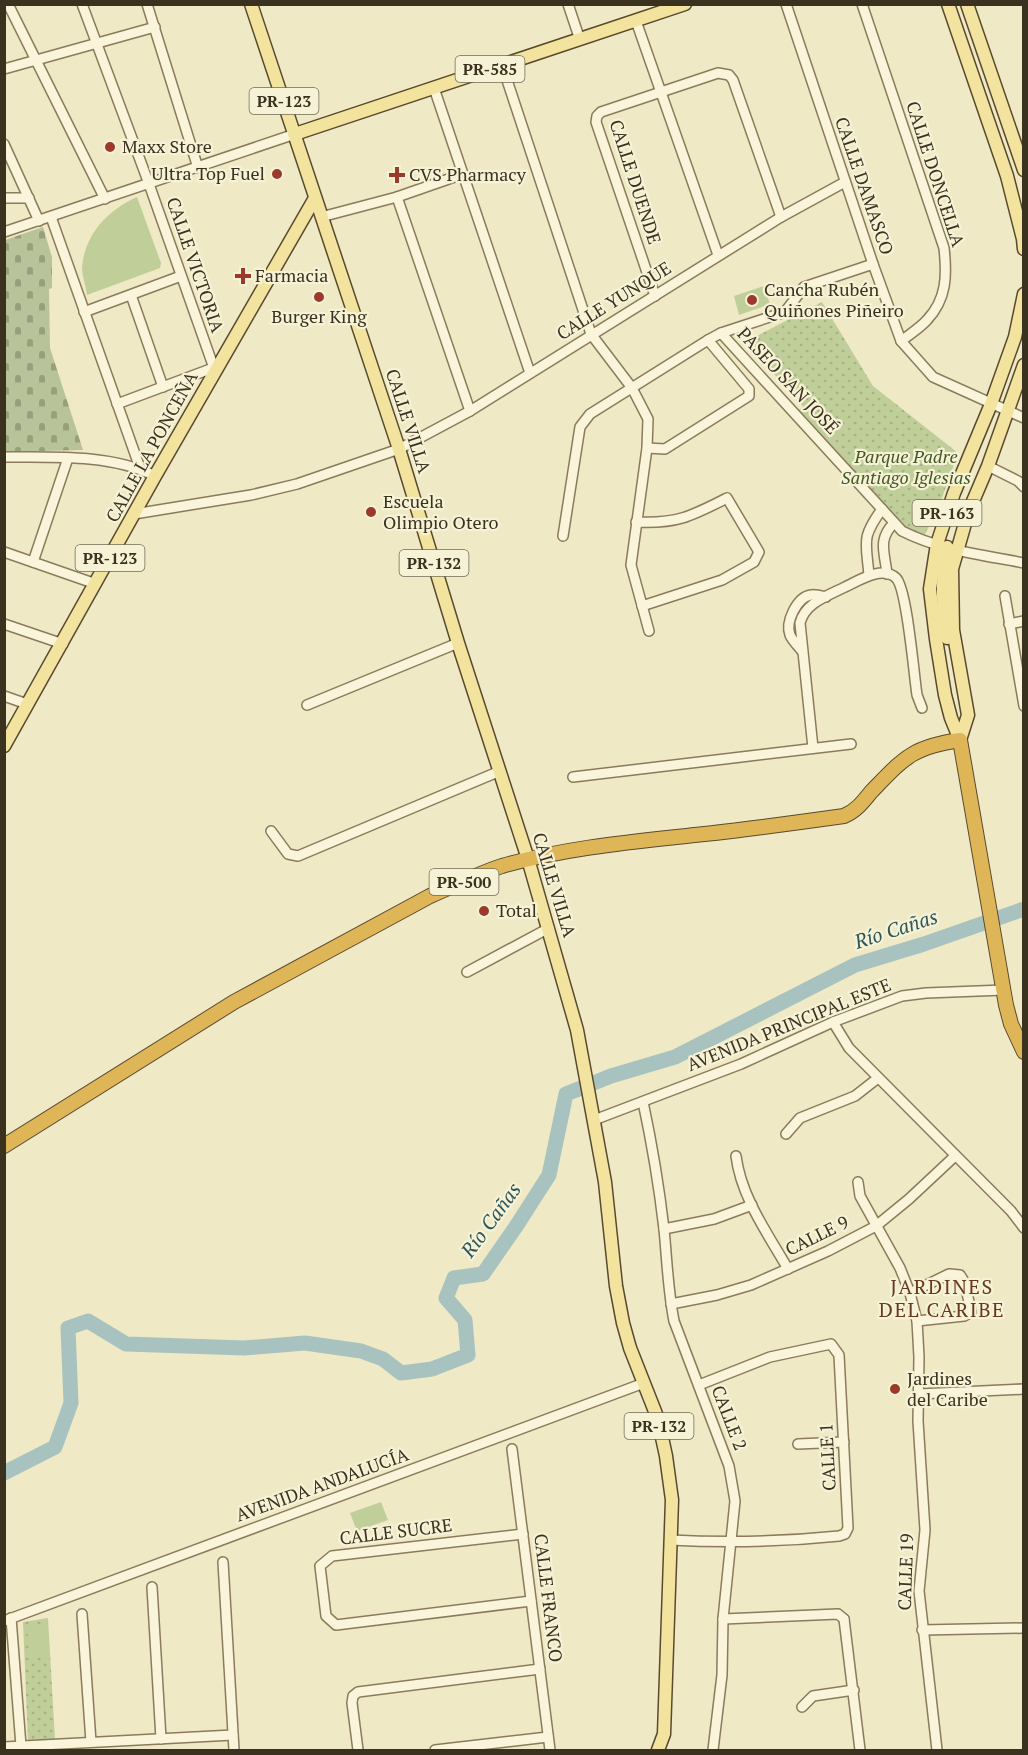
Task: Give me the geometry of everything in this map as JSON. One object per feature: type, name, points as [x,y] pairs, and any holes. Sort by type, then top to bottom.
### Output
[{"type":"highway","name":"PR-500","points":[[4,1146],[234,1002],[430,896],[499,867],[528,859],[615,844],[844,816],[857,808],[890,772],[915,751],[935,743],[960,740]]},
{"type":"highway","name":"PR-163","points":[[960,740],[1004,990],[1010,1018],[1023,1052]]},
{"type":"main road","name":"CALLE VILLA","points":[[251,4],[399,449],[458,643],[528,859],[577,1030],[593,1114]]},
{"type":"main road","name":"PR-585","points":[[295,134],[685,4]]},
{"type":"main road","points":[[948,4],[1007,177],[1023,239],[1023,249]]},
{"type":"main road","points":[[967,4],[1023,170]]},
{"type":"main road","name":"CALLE LA PONCEÑA","points":[[4,746],[214,370],[315,198]]},
{"type":"main road","name":"PR-163","points":[[960,740],[968,715],[959,667],[948,639],[944,618],[942,586],[946,547],[962,474],[1015,337],[1023,294]]},
{"type":"main road","name":"PR-163","points":[[960,740],[945,695],[930,589],[946,547],[968,513],[988,466],[1023,365]]},
{"type":"main road","name":"PR-132","points":[[593,1114],[605,1182],[622,1323],[658,1419],[672,1500],[664,1734],[658,1750]]},
{"type":"street","points":[[8,4],[105,199]]},
{"type":"street","name":"CALLE VICTORIA","points":[[82,4],[149,184],[214,370]]},
{"type":"street","points":[[147,4],[198,168]]},
{"type":"street","points":[[568,4],[580,40]]},
{"type":"street","name":"CALLE DAMASCO","points":[[786,4],[901,341],[933,377],[1023,418]]},
{"type":"street","name":"CALLE DONCELLA","points":[[862,4],[944,248],[947,275],[942,295],[928,319],[901,341]]},
{"type":"street","points":[[636,21],[718,255]]},
{"type":"street","points":[[4,69],[154,27]]},
{"type":"street","points":[[502,65],[591,334],[632,388],[648,419],[647,448],[631,565],[650,631]]},
{"type":"street","name":"CALLE DUENDE","points":[[654,296],[596,119],[601,112],[718,73],[725,73],[731,77],[781,216]]},
{"type":"street","points":[[434,88],[530,373]]},
{"type":"street","name":"PR-585","points":[[51,217],[295,134]]},
{"type":"street","points":[[4,144],[39,221]]},
{"type":"street","points":[[321,217],[397,197],[463,174]]},
{"type":"street","name":"CALLE YUNQUE","points":[[134,514],[250,495],[297,484],[399,449],[470,411],[781,216],[845,182]]},
{"type":"street","points":[[397,197],[470,411]]},
{"type":"street","points":[[4,198],[29,198]]},
{"type":"street","points":[[4,232],[51,217],[140,468]]},
{"type":"street","points":[[563,536],[580,427],[590,414],[721,333],[785,312],[804,287],[873,264]]},
{"type":"street","points":[[84,312],[180,276]]},
{"type":"street","points":[[131,295],[163,387]]},
{"type":"street","name":"PASEO SAN JOSÉ","points":[[721,333],[903,531],[946,547],[1023,563]]},
{"type":"street","points":[[647,448],[665,449],[749,396],[749,388],[708,340]]},
{"type":"street","points":[[117,404],[214,370]]},
{"type":"street","points":[[4,457],[68,458],[140,468],[155,476]]},
{"type":"street","points":[[33,562],[68,458]]},
{"type":"street","points":[[988,466],[1023,487]]},
{"type":"street","points":[[636,522],[663,523],[695,515],[727,498],[759,552],[754,562],[722,580],[642,606]]},
{"type":"street","points":[[869,575],[866,535],[870,525],[882,509]]},
{"type":"street","points":[[887,574],[883,539],[887,530],[894,523]]},
{"type":"street","points":[[4,552],[96,584]]},
{"type":"street","points":[[813,748],[800,623],[802,614],[813,604],[869,575],[887,574],[895,577],[900,584],[905,602],[916,695],[922,708]]},
{"type":"street","points":[[1005,596],[1023,706]]},
{"type":"street","points":[[1009,624],[1023,621]]},
{"type":"street","points":[[4,624],[63,644]]},
{"type":"street","points":[[308,705],[458,643]]},
{"type":"street","points":[[4,696],[27,704]]},
{"type":"street","points":[[573,777],[851,744]]},
{"type":"street","points":[[271,831],[288,854],[298,856],[500,771]]},
{"type":"street","points":[[467,972],[549,928]]},
{"type":"street","name":"AVENIDA PRINCIPAL ESTE","points":[[593,1114],[643,1101],[741,1064],[833,1023],[902,996],[1004,990]]},
{"type":"street","points":[[833,1023],[849,1048],[1011,1210],[1023,1228]]},
{"type":"street","points":[[786,1134],[800,1118],[855,1096],[878,1078]]},
{"type":"street","name":"CALLE 2","points":[[643,1101],[654,1157],[675,1322],[729,1466],[735,1501],[723,1619],[722,1675],[713,1750]]},
{"type":"street","points":[[736,1156],[737,1170],[752,1205],[788,1269]]},
{"type":"street","name":"CALLE 9","points":[[671,1304],[717,1295],[751,1285],[828,1251],[876,1226],[955,1156]]},
{"type":"street","name":"CALLE 19","points":[[858,1182],[860,1196],[900,1268],[910,1293],[917,1321],[918,1421],[925,1530],[919,1591],[937,1750]]},
{"type":"street","points":[[664,1229],[714,1219],[752,1205]]},
{"type":"street","points":[[910,1293],[949,1274],[960,1275],[965,1283],[971,1312],[964,1316],[947,1319],[917,1321]]},
{"type":"street","name":"CALLE 1","points":[[670,1540],[732,1543],[786,1542],[845,1534],[848,1521],[839,1355],[831,1344],[770,1357],[699,1385]]},
{"type":"street","name":"AVENIDA ANDALUCÍA","points":[[21,1746],[8,1619],[645,1383]]},
{"type":"street","points":[[919,1394],[1023,1389]]},
{"type":"street","points":[[798,1444],[844,1442]]},
{"type":"street","name":"CALLE FRANCO","points":[[512,1449],[550,1750]]},
{"type":"street","name":"CALLE SUCRE","points":[[523,1534],[332,1556],[320,1566],[326,1616],[336,1625],[531,1601]]},
{"type":"street","points":[[223,1562],[234,1750]]},
{"type":"street","points":[[152,1587],[161,1739]]},
{"type":"street","points":[[82,1614],[91,1742]]},
{"type":"street","points":[[723,1619],[847,1615],[860,1750]]},
{"type":"street","points":[[922,1630],[1023,1628]]},
{"type":"street","points":[[358,1750],[352,1703],[353,1696],[358,1692],[540,1670]]},
{"type":"street","points":[[802,1707],[813,1696],[854,1690]]},
{"type":"street","points":[[4,1747],[233,1735]]},
{"type":"street","points":[[435,1750],[548,1737]]},
{"type":"green space","points":[[137,197],[161,263],[160,268],[87,295],[82,267],[84,255],[93,234],[108,216],[126,202]]},
{"type":"green space","points":[[43,227],[52,257],[52,288],[49,289],[50,348],[83,450],[5,452],[5,240]]},
{"type":"green space","name":"Cancha Rubén Quiñones Piñeiro","points":[[764,286],[770,304],[739,315],[734,296]]},
{"type":"green space","name":"Parque Padre Santiago Iglesias","points":[[822,302],[873,386],[958,453],[938,509],[924,536],[904,529],[797,411],[803,406],[745,342]]},
{"type":"green space","points":[[381,1502],[388,1520],[357,1531],[350,1513]]},
{"type":"green space","points":[[48,1618],[55,1740],[28,1741],[23,1622]]},
{"type":"green space","points":[[47,1625],[49,1657],[29,1658],[27,1626]]},
{"type":"waterway","name":"Río Cañas","points":[[4,1473],[55,1447],[71,1403],[68,1328],[88,1321],[126,1344],[244,1348],[305,1343],[361,1351],[383,1359],[401,1373],[432,1369],[468,1355],[465,1320],[446,1298],[454,1278],[483,1274],[549,1175],[566,1094],[611,1076],[675,1057],[855,965],[1024,909]]},
{"type":"place","name":"Maxx Store","points":[[110,147]]},
{"type":"place","name":"Ultra Top Fuel","points":[[277,174]]},
{"type":"place","name":"CVS Pharmacy","points":[[397,175]]},
{"type":"place","name":"Farmacia","points":[[243,276]]},
{"type":"place","name":"Burger King","points":[[319,297]]},
{"type":"place","name":"Cancha Rubén Quiñones Piñeiro","points":[[752,300]]},
{"type":"place","name":"Escuela Olimpio Otero","points":[[371,512]]},
{"type":"place","name":"Total","points":[[484,911]]},
{"type":"place","name":"Jardines del Caribe","points":[[895,1389]]},
{"type":"district","name":"JARDINES DEL CARIBE","points":[[942,1298]]}]
